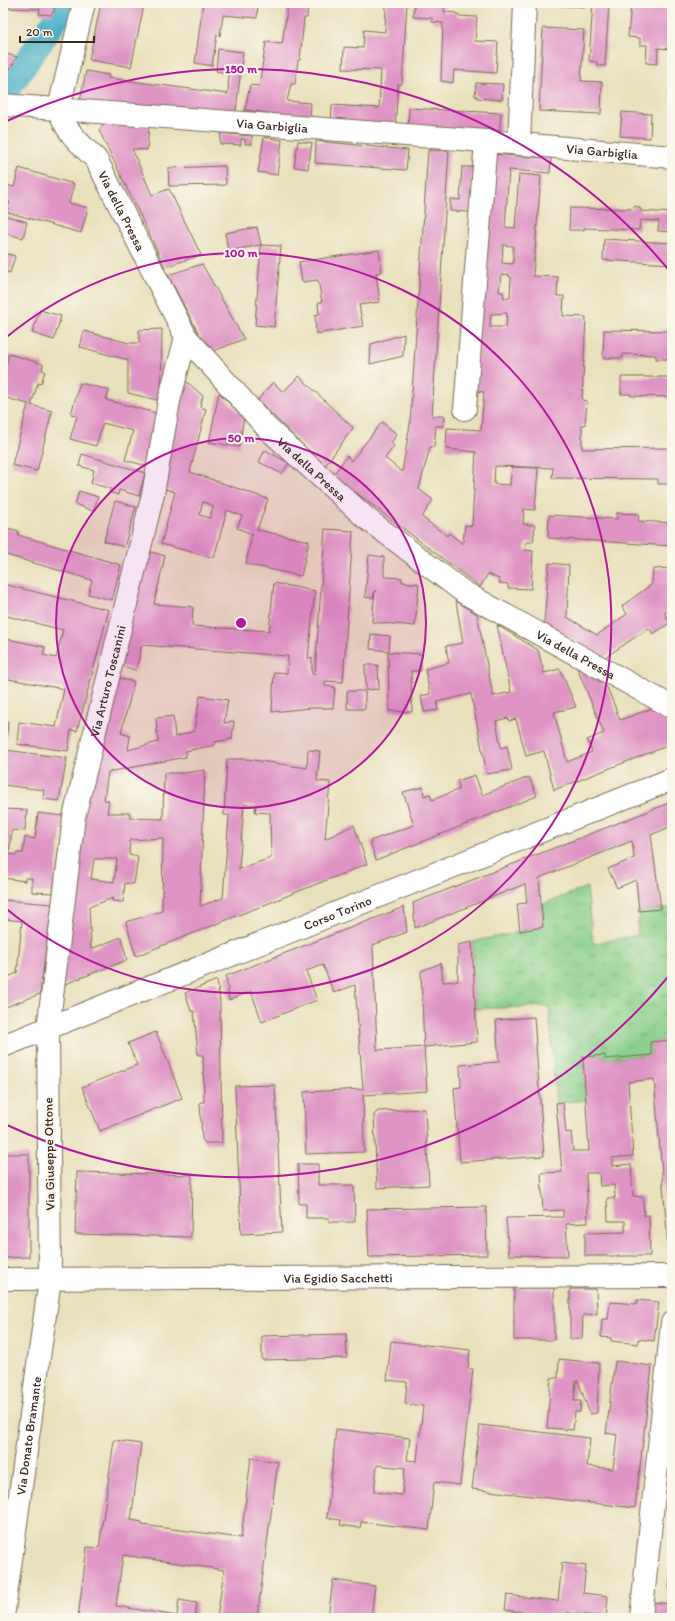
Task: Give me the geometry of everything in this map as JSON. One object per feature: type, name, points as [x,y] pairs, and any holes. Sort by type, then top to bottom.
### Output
[{"type":"street","points":[[59,108],[84,3]]},
{"type":"street","points":[[519,144],[525,3]]},
{"type":"street","name":"Via Garbiglia","points":[[8,110],[59,108],[672,157]]},
{"type":"street","name":"Via della Pressa","points":[[59,108],[61,118],[75,138],[96,159],[186,336],[268,429],[366,518],[464,593],[672,707]]},
{"type":"street","points":[[465,409],[486,141]]},
{"type":"street","name":"Via Arturo Toscanini","points":[[48,1029],[74,817],[153,494],[169,401],[186,336]]},
{"type":"street","name":"Corso Torino","points":[[3,1046],[672,779]]},
{"type":"street","name":"Via Giuseppe Ottone","points":[[48,1029],[50,1278]]},
{"type":"street","name":"Via Egidio Sacchetti","points":[[3,1279],[672,1276]]},
{"type":"street","name":"Via Donato Bramante","points":[[3,1617],[50,1278]]},
{"type":"street","points":[[641,1618],[672,1323]]},
{"type":"green space","points":[[587,887],[593,944],[637,935],[639,911],[672,908],[672,1040],[651,1042],[652,1055],[605,1059],[605,1055],[583,1057],[586,1100],[556,1103],[549,1006],[475,1009],[472,942],[543,927],[541,905]]},
{"type":"building","points":[[3,3],[54,3],[54,11],[51,15],[39,14],[40,9],[3,8]]},
{"type":"building","points":[[101,3],[136,3],[144,5],[131,67],[89,60]]},
{"type":"building","points":[[203,3],[258,3],[257,18],[223,15],[220,36],[217,35],[212,66],[195,63]]},
{"type":"building","points":[[288,3],[308,3],[307,18],[304,18],[300,60],[298,60],[295,84],[291,84],[287,101],[311,103],[310,123],[275,122],[276,114],[245,110],[250,85],[259,86],[266,42],[282,44]]},
{"type":"building","points":[[386,3],[407,3],[402,84],[398,84],[395,130],[331,126],[332,105],[379,108],[381,70],[343,69],[344,47],[363,48],[364,30],[385,32]]},
{"type":"building","points":[[416,3],[445,3],[444,12],[457,13],[457,16],[477,17],[475,41],[498,42],[496,73],[454,70],[453,83],[441,81],[443,23],[432,22],[432,18],[413,17]]},
{"type":"building","points":[[483,3],[500,3],[500,5]]},
{"type":"building","points":[[545,3],[586,3],[586,7],[545,5]]},
{"type":"building","points":[[593,3],[609,3],[605,66],[597,66],[597,62],[589,61]]},
{"type":"building","points":[[631,3],[672,3],[672,49],[658,48],[657,64],[646,63],[647,45],[640,45],[640,38],[628,37]]},
{"type":"building","points":[[543,28],[584,30],[581,81],[602,82],[601,114],[539,111]]},
{"type":"building","points":[[218,49],[243,52],[235,118],[80,101],[86,71],[109,75],[108,78],[228,94],[229,73],[216,71]]},
{"type":"building","points":[[3,53],[17,57],[3,81]]},
{"type":"building","points":[[476,83],[503,84],[502,100],[477,98],[477,96],[475,96]]},
{"type":"building","points":[[409,108],[501,113],[499,137],[408,131]]},
{"type":"building","points":[[622,112],[651,114],[650,138],[620,136]]},
{"type":"building","points":[[104,123],[149,127],[147,150],[132,149],[152,195],[169,189],[201,255],[165,267],[99,130]]},
{"type":"building","points":[[221,133],[252,136],[252,144],[245,144],[245,140],[241,139],[241,145],[220,144]]},
{"type":"building","points":[[264,137],[282,140],[277,175],[258,172]]},
{"type":"building","points":[[298,141],[312,143],[308,169],[294,167]]},
{"type":"building","points":[[316,141],[408,150],[406,170],[315,163]]},
{"type":"building","points":[[428,150],[449,151],[432,416],[445,416],[444,426],[436,426],[434,447],[430,447],[419,489],[433,500],[422,517],[447,536],[449,533],[463,544],[465,525],[472,526],[476,452],[446,449],[447,428],[481,430],[484,392],[474,391],[490,154],[551,158],[550,173],[509,170],[505,227],[515,228],[519,174],[541,176],[533,276],[558,277],[557,296],[564,296],[563,316],[586,317],[582,400],[587,401],[585,425],[582,425],[582,449],[672,448],[672,484],[658,484],[658,479],[552,478],[553,468],[495,466],[494,484],[510,485],[512,467],[538,468],[535,510],[524,509],[523,524],[535,525],[533,542],[526,542],[525,550],[533,551],[531,589],[508,588],[508,584],[499,583],[499,579],[488,574],[480,587],[333,475],[347,456],[351,461],[382,422],[397,434],[391,443],[394,446],[385,458],[402,472],[410,424]],"holes":[[[503,245],[513,246],[513,264],[502,263]],[[509,274],[508,276],[511,277],[510,298],[504,298],[503,292],[499,292],[501,275]],[[507,313],[506,327],[490,327],[491,314]]]},
{"type":"building","points":[[225,166],[226,185],[169,186],[168,168]]},
{"type":"building","points":[[462,167],[473,167],[470,212],[450,211],[450,199],[460,200]]},
{"type":"building","points":[[19,168],[74,184],[69,203],[88,208],[81,233],[7,212],[10,202],[3,201],[3,184],[14,187]]},
{"type":"building","points":[[636,206],[640,208],[641,211],[672,213],[672,232],[658,231],[659,221],[640,220],[639,230],[584,228],[584,230],[569,230],[570,208],[632,209]]},
{"type":"building","points":[[3,215],[27,222],[23,238],[3,233]]},
{"type":"building","points":[[257,227],[261,245],[228,251],[225,233]]},
{"type":"building","points":[[604,239],[672,243],[672,264],[603,260]]},
{"type":"building","points":[[261,245],[281,246],[274,327],[255,325]]},
{"type":"building","points":[[379,250],[382,272],[376,273],[380,302],[359,305],[363,326],[316,334],[315,315],[319,314],[318,303],[322,302],[318,280],[302,282],[299,262]]},
{"type":"building","points":[[3,253],[15,256],[10,273],[3,271]]},
{"type":"building","points":[[202,264],[244,339],[209,353],[168,275]]},
{"type":"building","points":[[40,310],[61,316],[54,340],[32,333]]},
{"type":"building","points":[[162,329],[161,401],[128,393],[128,360],[80,347],[84,331],[129,343],[139,343],[139,330]]},
{"type":"building","points":[[604,330],[672,331],[672,359],[656,359],[656,355],[623,354],[623,358],[603,358]]},
{"type":"building","points":[[404,334],[403,356],[370,364],[371,344]]},
{"type":"building","points":[[9,354],[43,364],[42,370],[45,371],[41,384],[38,383],[31,405],[52,411],[37,471],[12,465],[28,404],[3,397],[3,376]]},
{"type":"building","points":[[180,376],[203,396],[200,407],[206,409],[190,472],[268,499],[257,530],[309,541],[301,576],[246,564],[252,534],[237,528],[242,516],[227,510],[214,558],[161,544],[175,492],[159,487]],"holes":[[[203,502],[213,506],[210,518],[199,515]]]},
{"type":"building","points":[[299,376],[353,428],[324,467],[258,400],[273,382],[283,392]]},
{"type":"building","points":[[621,377],[672,377],[672,397],[631,396],[631,394],[621,394]]},
{"type":"building","points":[[80,383],[109,390],[106,400],[160,414],[147,466],[125,460],[133,431],[103,423],[96,446],[70,439],[77,416],[71,414]]},
{"type":"building","points":[[219,393],[244,417],[239,447],[209,442]]},
{"type":"building","points":[[265,450],[289,463],[282,474],[259,462]]},
{"type":"building","points":[[82,454],[145,473],[139,496],[119,490],[118,495],[109,492],[111,489],[91,483],[94,470],[79,466]]},
{"type":"building","points":[[79,491],[98,497],[93,511],[75,504]]},
{"type":"building","points":[[115,501],[136,507],[124,547],[104,541]]},
{"type":"building","points":[[617,513],[639,514],[638,521],[672,523],[672,546],[548,538],[549,515],[617,519]]},
{"type":"building","points":[[3,527],[19,531],[18,535],[121,565],[112,600],[88,594],[92,580],[3,554]]},
{"type":"building","points":[[325,529],[353,531],[343,682],[325,681],[325,686],[335,687],[333,708],[310,708],[272,712],[274,672],[287,673],[288,656],[142,645],[136,670],[114,664],[145,550],[165,556],[154,604],[193,607],[192,626],[269,631],[274,583],[315,591],[308,658],[312,658],[312,674],[315,674]]},
{"type":"building","points":[[369,555],[384,557],[384,577],[402,578],[402,582],[419,584],[415,626],[372,622],[375,590],[373,598],[365,597]]},
{"type":"building","points":[[549,563],[569,565],[567,617],[597,635],[627,614],[622,606],[652,584],[653,569],[672,568],[672,610],[664,612],[670,623],[653,634],[649,628],[604,658],[544,623]]},
{"type":"building","points":[[3,584],[109,610],[77,731],[71,730],[68,751],[17,744],[19,722],[56,727],[64,689],[3,678],[3,638],[45,647],[43,655],[56,658],[63,630],[3,615]]},
{"type":"building","points":[[456,601],[477,614],[493,696],[511,692],[497,625],[538,650],[544,673],[560,669],[576,707],[554,712],[567,762],[592,752],[587,740],[604,733],[575,663],[607,687],[620,720],[653,708],[672,720],[672,744],[554,790],[544,751],[526,756],[516,719],[509,721],[508,718],[496,721],[501,748],[507,746],[512,770],[487,774],[471,694],[437,702],[438,710],[424,712],[421,696],[430,694],[425,669],[449,663],[446,646],[463,643]]},
{"type":"building","points":[[371,634],[390,636],[389,651],[370,649]]},
{"type":"building","points":[[388,652],[421,654],[421,671],[411,671],[412,712],[389,711]]},
{"type":"building","points":[[365,665],[378,665],[379,689],[366,690]]},
{"type":"building","points":[[111,676],[134,682],[121,733],[130,736],[128,750],[158,742],[156,718],[173,716],[175,737],[194,731],[200,696],[228,700],[224,723],[234,721],[232,739],[215,742],[215,745],[186,751],[186,757],[108,772],[104,800],[109,801],[107,813],[130,813],[130,818],[163,819],[164,773],[184,773],[205,770],[200,906],[223,898],[229,815],[224,815],[227,759],[247,759],[307,768],[308,750],[320,751],[317,781],[330,782],[325,839],[354,825],[367,864],[136,956],[126,922],[162,911],[163,838],[130,840],[129,855],[138,857],[134,884],[125,883],[123,902],[112,901],[113,898],[89,907],[91,949],[121,937],[127,960],[60,986],[85,777]],"holes":[[[244,805],[256,805],[255,812],[270,813],[271,858],[239,869]],[[94,859],[117,859],[114,882],[91,879]]]},
{"type":"building","points":[[347,691],[365,691],[365,709],[347,709]]},
{"type":"building","points":[[3,720],[8,721],[5,750],[3,750]]},
{"type":"building","points":[[5,750],[67,758],[59,801],[43,799],[44,790],[3,785]]},
{"type":"building","points":[[475,775],[482,795],[529,777],[537,796],[376,860],[370,841],[414,825],[403,792],[423,787],[424,796],[430,794],[432,800],[460,789],[457,781]]},
{"type":"building","points":[[672,802],[672,826],[651,835],[661,909],[639,911],[636,880],[617,888],[608,869],[634,858],[632,841],[539,878],[543,927],[520,931],[517,904],[527,903],[525,884],[415,928],[413,903]]},
{"type":"building","points":[[3,809],[27,810],[25,831],[12,830],[9,854],[16,855],[17,853],[23,853],[25,837],[35,839],[38,813],[63,816],[53,893],[32,892],[32,878],[25,878],[25,881],[3,878]]},
{"type":"building","points":[[3,900],[52,904],[40,994],[3,1008],[3,979],[17,973],[22,921],[3,919]]},
{"type":"building","points":[[404,907],[407,932],[373,945],[377,1050],[424,1047],[427,1091],[363,1095],[364,1152],[306,1154],[304,1092],[363,1089],[355,985],[334,993],[323,965],[306,971],[317,1000],[262,1022],[251,991],[229,1000],[226,976]]},
{"type":"building","points":[[472,942],[477,1042],[424,1047],[421,971],[441,963],[443,982],[458,981],[458,945]]},
{"type":"building","points":[[217,980],[220,1003],[222,1143],[205,1143],[202,1139],[200,1102],[204,1102],[203,1055],[198,1055],[194,1011],[191,1011],[185,993]]},
{"type":"building","points":[[534,1017],[544,1156],[460,1162],[454,1088],[461,1087],[460,1065],[499,1062],[496,1020]]},
{"type":"building","points":[[156,1032],[182,1098],[100,1131],[82,1087],[137,1065],[128,1043]]},
{"type":"building","points":[[672,1040],[672,1256],[668,1256],[654,1079],[628,1082],[633,1156],[612,1158],[612,1166],[631,1164],[633,1196],[643,1197],[644,1216],[649,1215],[650,1256],[585,1256],[585,1233],[625,1232],[625,1221],[608,1221],[607,1198],[615,1198],[614,1185],[600,1186],[599,1173],[586,1173],[588,1223],[566,1224],[568,1256],[509,1255],[506,1218],[563,1217],[563,1210],[543,1211],[541,1173],[562,1172],[556,1103],[563,1102],[566,1133],[571,1132],[573,1151],[589,1151],[583,1057],[605,1055],[605,1059],[652,1055],[650,1042]]},
{"type":"building","points":[[275,1085],[282,1232],[241,1234],[235,1086]]},
{"type":"building","points":[[425,1109],[429,1185],[377,1188],[374,1115],[378,1111]]},
{"type":"building","points":[[3,1154],[29,1154],[29,1257],[3,1258]]},
{"type":"building","points":[[298,1164],[318,1164],[318,1185],[354,1185],[355,1222],[329,1222],[329,1218],[306,1218],[306,1204],[299,1204]]},
{"type":"building","points":[[77,1172],[192,1175],[191,1237],[75,1234]]},
{"type":"building","points":[[486,1207],[487,1255],[369,1257],[367,1209]]},
{"type":"building","points":[[514,1288],[554,1288],[554,1340],[514,1340]]},
{"type":"building","points":[[570,1289],[596,1289],[597,1314],[583,1315],[582,1339],[570,1339]]},
{"type":"building","points":[[637,1300],[659,1302],[654,1341],[638,1339],[638,1344],[611,1341],[611,1338],[601,1337],[602,1319],[608,1319],[610,1302],[637,1304]]},
{"type":"building","points":[[346,1334],[347,1358],[262,1360],[262,1336]]},
{"type":"building","points":[[391,1341],[470,1350],[468,1369],[473,1369],[460,1485],[434,1482],[429,1530],[361,1522],[360,1528],[340,1525],[341,1520],[327,1518],[336,1429],[410,1438],[407,1460],[417,1461],[423,1406],[405,1404],[407,1382],[387,1380]],"holes":[[[377,1465],[405,1468],[402,1495],[374,1492]]]},
{"type":"building","points":[[559,1359],[599,1363],[597,1413],[590,1414],[578,1381],[576,1381],[574,1401],[581,1401],[580,1412],[575,1412],[573,1430],[547,1428],[551,1378],[558,1378]]},
{"type":"building","points":[[615,1361],[652,1366],[635,1508],[472,1489],[480,1425],[590,1438],[587,1466],[613,1469],[617,1435],[606,1433]]},
{"type":"building","points":[[114,1440],[141,1444],[131,1520],[142,1522],[142,1525],[241,1538],[251,1458],[278,1462],[257,1618],[217,1618],[224,1570],[123,1555],[116,1606],[177,1616],[179,1600],[197,1603],[195,1618],[78,1618],[87,1547],[99,1548]]},
{"type":"building","points":[[562,1563],[586,1566],[583,1593],[608,1596],[606,1617],[567,1613],[567,1618],[505,1610],[507,1595],[558,1601]]},
{"type":"building","points":[[671,1564],[672,1589],[669,1589]]},
{"type":"building","points":[[333,1580],[375,1586],[371,1618],[328,1618]]},
{"type":"building","points":[[651,1602],[672,1604],[672,1618],[649,1618]]},
{"type":"waterway","points":[[10,86],[67,3]]}]
